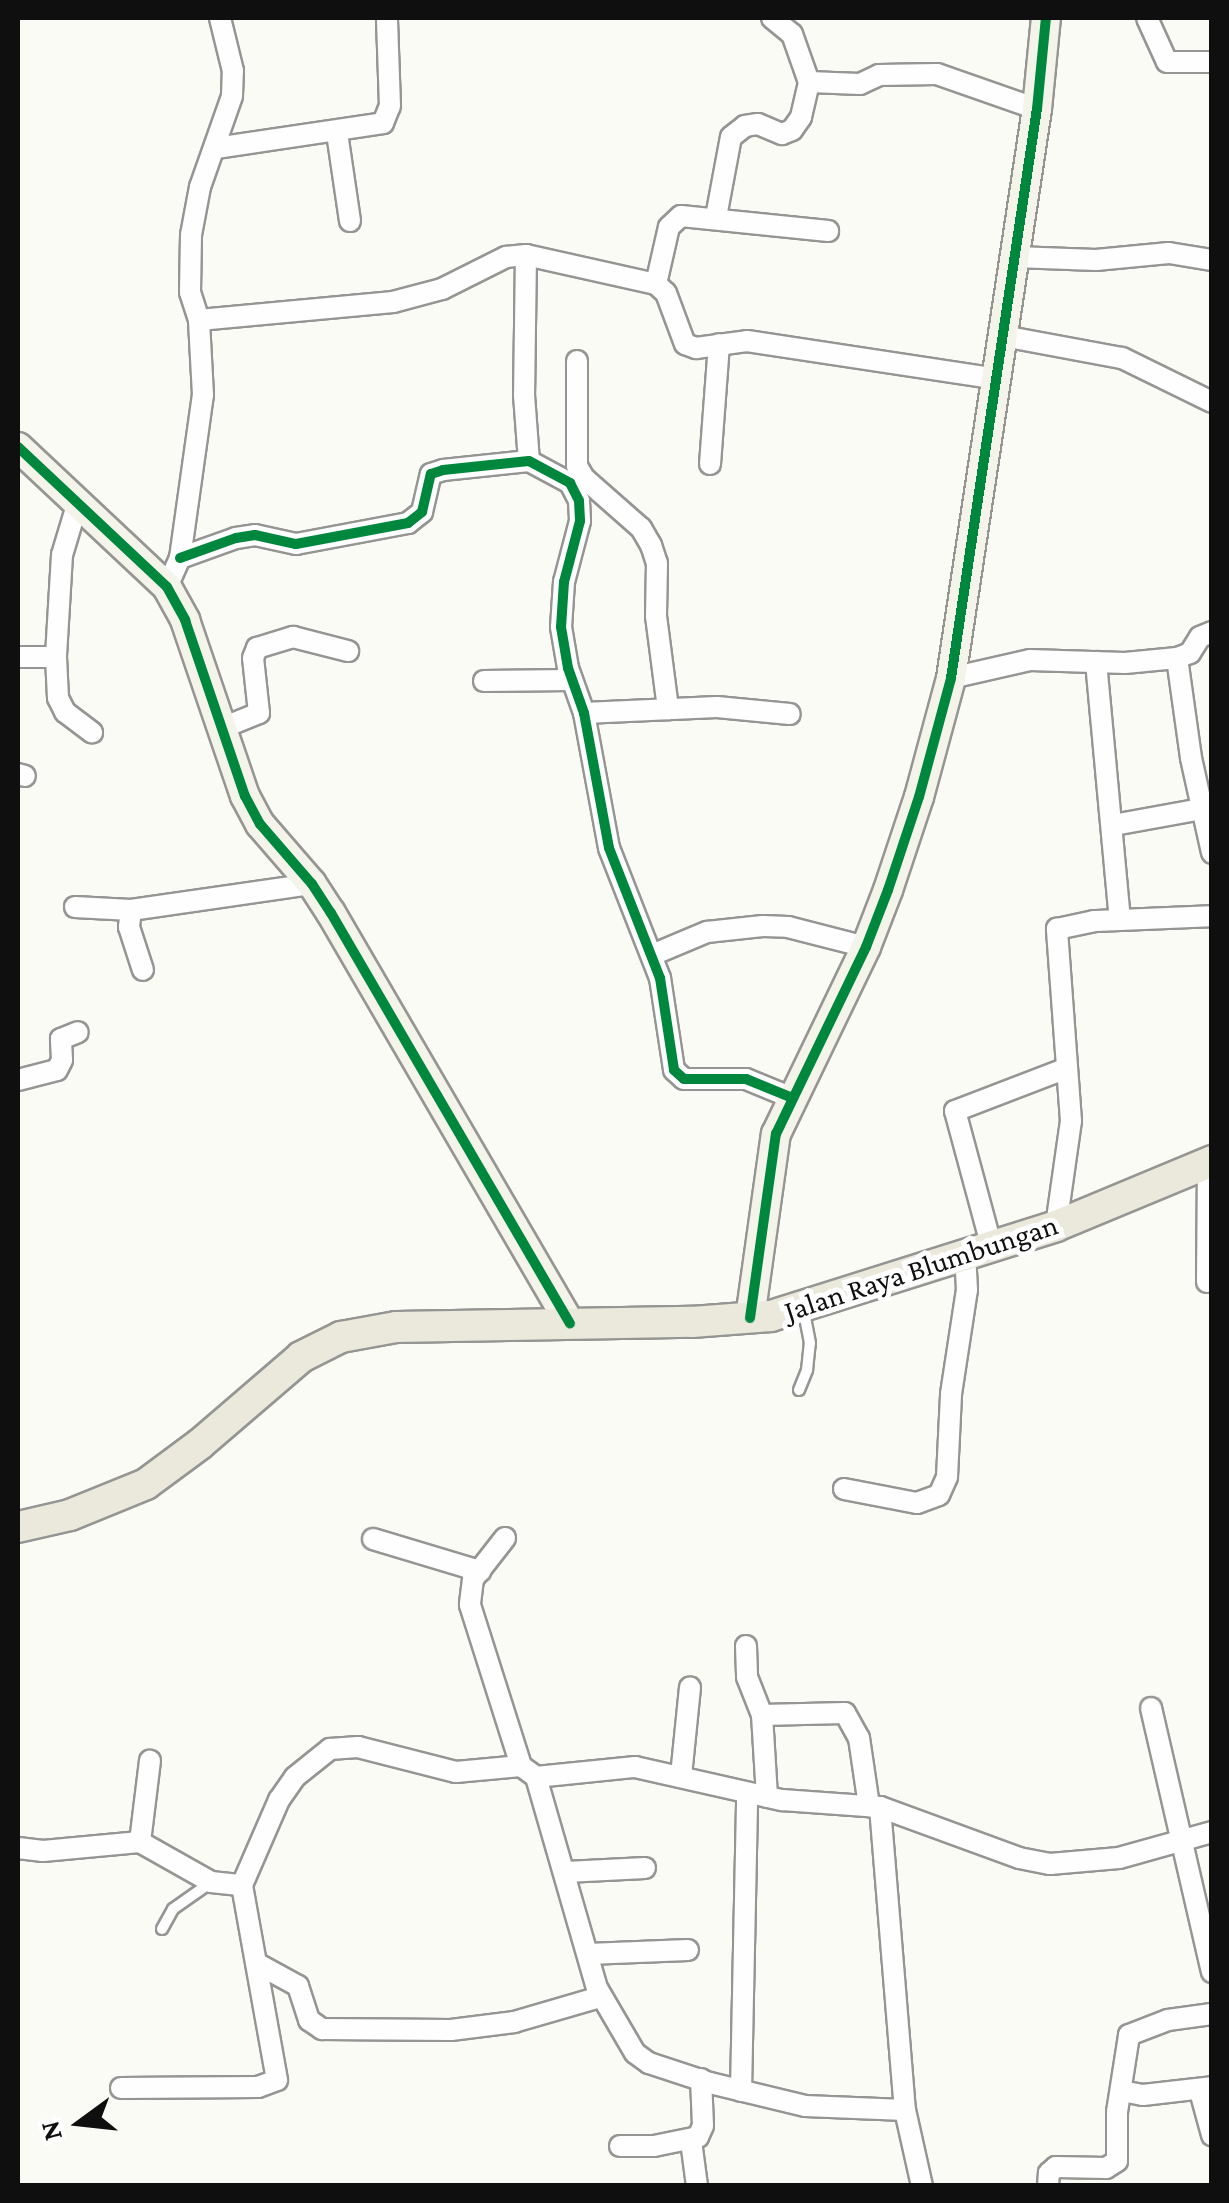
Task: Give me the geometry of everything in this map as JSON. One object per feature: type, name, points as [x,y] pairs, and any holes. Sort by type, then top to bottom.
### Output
[{"type":"main road","name":"Jalan Raya Blumbungan","points":[[18,1528],[70,1516],[146,1484],[200,1444],[301,1356],[341,1337],[396,1327],[750,1318],[803,1306],[1056,1226],[1210,1161]]},
{"type":"street","points":[[167,587],[180,558],[202,394],[199,320],[190,292],[191,235],[200,187],[232,96],[233,71],[220,18]]},
{"type":"street","points":[[216,148],[337,133],[383,123],[388,116],[386,18]]},
{"type":"street","points":[[716,218],[731,138],[745,126],[758,124],[782,134],[792,130],[801,117],[809,82],[792,34],[772,18]]},
{"type":"street","points":[[750,1318],[769,1165],[790,1097],[866,946],[908,834],[951,678],[1037,109],[1046,18]]},
{"type":"street","points":[[1147,18],[1167,62],[1212,62]]},
{"type":"street","points":[[809,82],[860,84],[879,75],[938,74],[1037,109]]},
{"type":"street","points":[[337,133],[350,221]]},
{"type":"street","points":[[656,284],[668,228],[674,220],[716,218],[828,231]]},
{"type":"street","points":[[1015,257],[1096,260],[1169,254],[1212,260]]},
{"type":"street","points":[[199,320],[393,302],[442,289],[506,257],[526,255],[656,284],[666,293],[686,344],[696,348],[747,340],[997,378]]},
{"type":"street","points":[[526,255],[524,395],[529,461]]},
{"type":"street","points":[[1003,336],[1139,364],[1212,402]]},
{"type":"street","points":[[710,464],[719,344]]},
{"type":"street","points":[[577,361],[577,466],[584,478],[641,528],[652,546],[657,562],[656,616],[668,709]]},
{"type":"street","points":[[18,447],[167,587],[184,620],[260,824],[312,884],[570,1324]]},
{"type":"street","points":[[180,558],[255,535],[296,544],[408,523],[422,512],[429,478],[436,472],[529,461],[570,483],[579,501],[580,522],[564,582],[561,627],[571,680],[584,713],[609,848],[652,956],[678,1077],[746,1079],[790,1097]]},
{"type":"street","points":[[77,505],[62,556],[56,657],[61,707],[92,732]]},
{"type":"street","points":[[951,678],[1030,660],[1177,658],[1190,653],[1200,637],[1212,632]]},
{"type":"street","points":[[222,728],[258,714],[261,705],[253,658],[256,648],[293,637],[348,651]]},
{"type":"street","points":[[18,658],[56,657]]},
{"type":"street","points":[[1177,658],[1201,809],[1212,853]]},
{"type":"street","points":[[1096,662],[1120,920]]},
{"type":"street","points":[[484,681],[571,680]]},
{"type":"street","points":[[584,713],[734,707],[790,714]]},
{"type":"street","points":[[1113,825],[1201,809]]},
{"type":"street","points":[[75,907],[131,910],[312,884]]},
{"type":"street","points":[[131,910],[130,928],[144,970]]},
{"type":"street","points":[[1056,1226],[1071,1122],[1056,931],[1067,925],[1212,916]]},
{"type":"street","points":[[652,956],[707,932],[763,926],[788,926],[866,946]]},
{"type":"street","points":[[18,1080],[57,1070],[62,1060],[61,1039],[78,1032]]},
{"type":"street","points":[[844,1489],[918,1503],[939,1496],[947,1478],[951,1394],[967,1290],[978,1252],[955,1112],[1067,1068]]},
{"type":"street","points":[[1207,1282],[1210,1161]]},
{"type":"street","points":[[504,1538],[470,1586],[470,1605],[566,1872],[600,1997],[635,2053],[649,2063],[805,2106],[905,2110]]},
{"type":"street","points":[[373,1540],[480,1571]]},
{"type":"street","points":[[741,2090],[762,1715],[747,1676],[746,1646]]},
{"type":"street","points":[[681,1776],[690,1687]]},
{"type":"street","points":[[1151,1708],[1212,1972]]},
{"type":"street","points":[[762,1715],[845,1713],[859,1738],[874,1806],[905,2110],[922,2186]]},
{"type":"street","points":[[121,2088],[258,2087],[277,2080],[278,2064],[242,1885],[279,1800],[295,1777],[330,1749],[358,1747],[456,1772],[652,1768],[757,1795],[874,1806],[912,1815],[1019,1858],[1050,1864],[1119,1858],[1212,1832]]},
{"type":"street","points":[[140,1842],[150,1761]]},
{"type":"street","points":[[18,1848],[43,1851],[140,1842],[211,1882],[242,1885]]},
{"type":"street","points":[[566,1872],[645,1868]]},
{"type":"street","points":[[588,1954],[688,1950]]},
{"type":"street","points":[[256,1963],[298,1986],[309,2020],[322,2029],[466,2028],[514,2022],[600,1997]]},
{"type":"street","points":[[1048,2186],[1049,2173],[1056,2167],[1106,2168],[1115,2164],[1129,2035],[1168,2020],[1212,2014]]},
{"type":"street","points":[[697,2186],[691,2142],[702,2126],[701,2079]]},
{"type":"street","points":[[1122,2091],[1132,2095],[1206,2089],[1212,2135]]},
{"type":"street","points":[[620,2146],[691,2142]]},
{"type":"lane","points":[[799,1390],[807,1370],[810,1343],[803,1306]]},
{"type":"lane","points":[[162,1929],[173,1910],[211,1882]]},
{"type":"cycle path","points":[[750,1318],[776,1134],[866,947],[888,890],[919,797],[951,678],[1037,109],[1046,18]]},
{"type":"cycle path","points":[[18,447],[167,587],[185,620],[245,796],[260,824],[312,884],[331,913],[570,1324]]},
{"type":"cycle path","points":[[180,558],[255,535],[296,544],[408,523],[422,512],[431,474],[443,470],[529,461],[570,483],[579,501],[580,521],[564,582],[561,627],[568,668],[584,713],[609,848],[660,978],[674,1070],[684,1079],[746,1079],[790,1097]]}]
